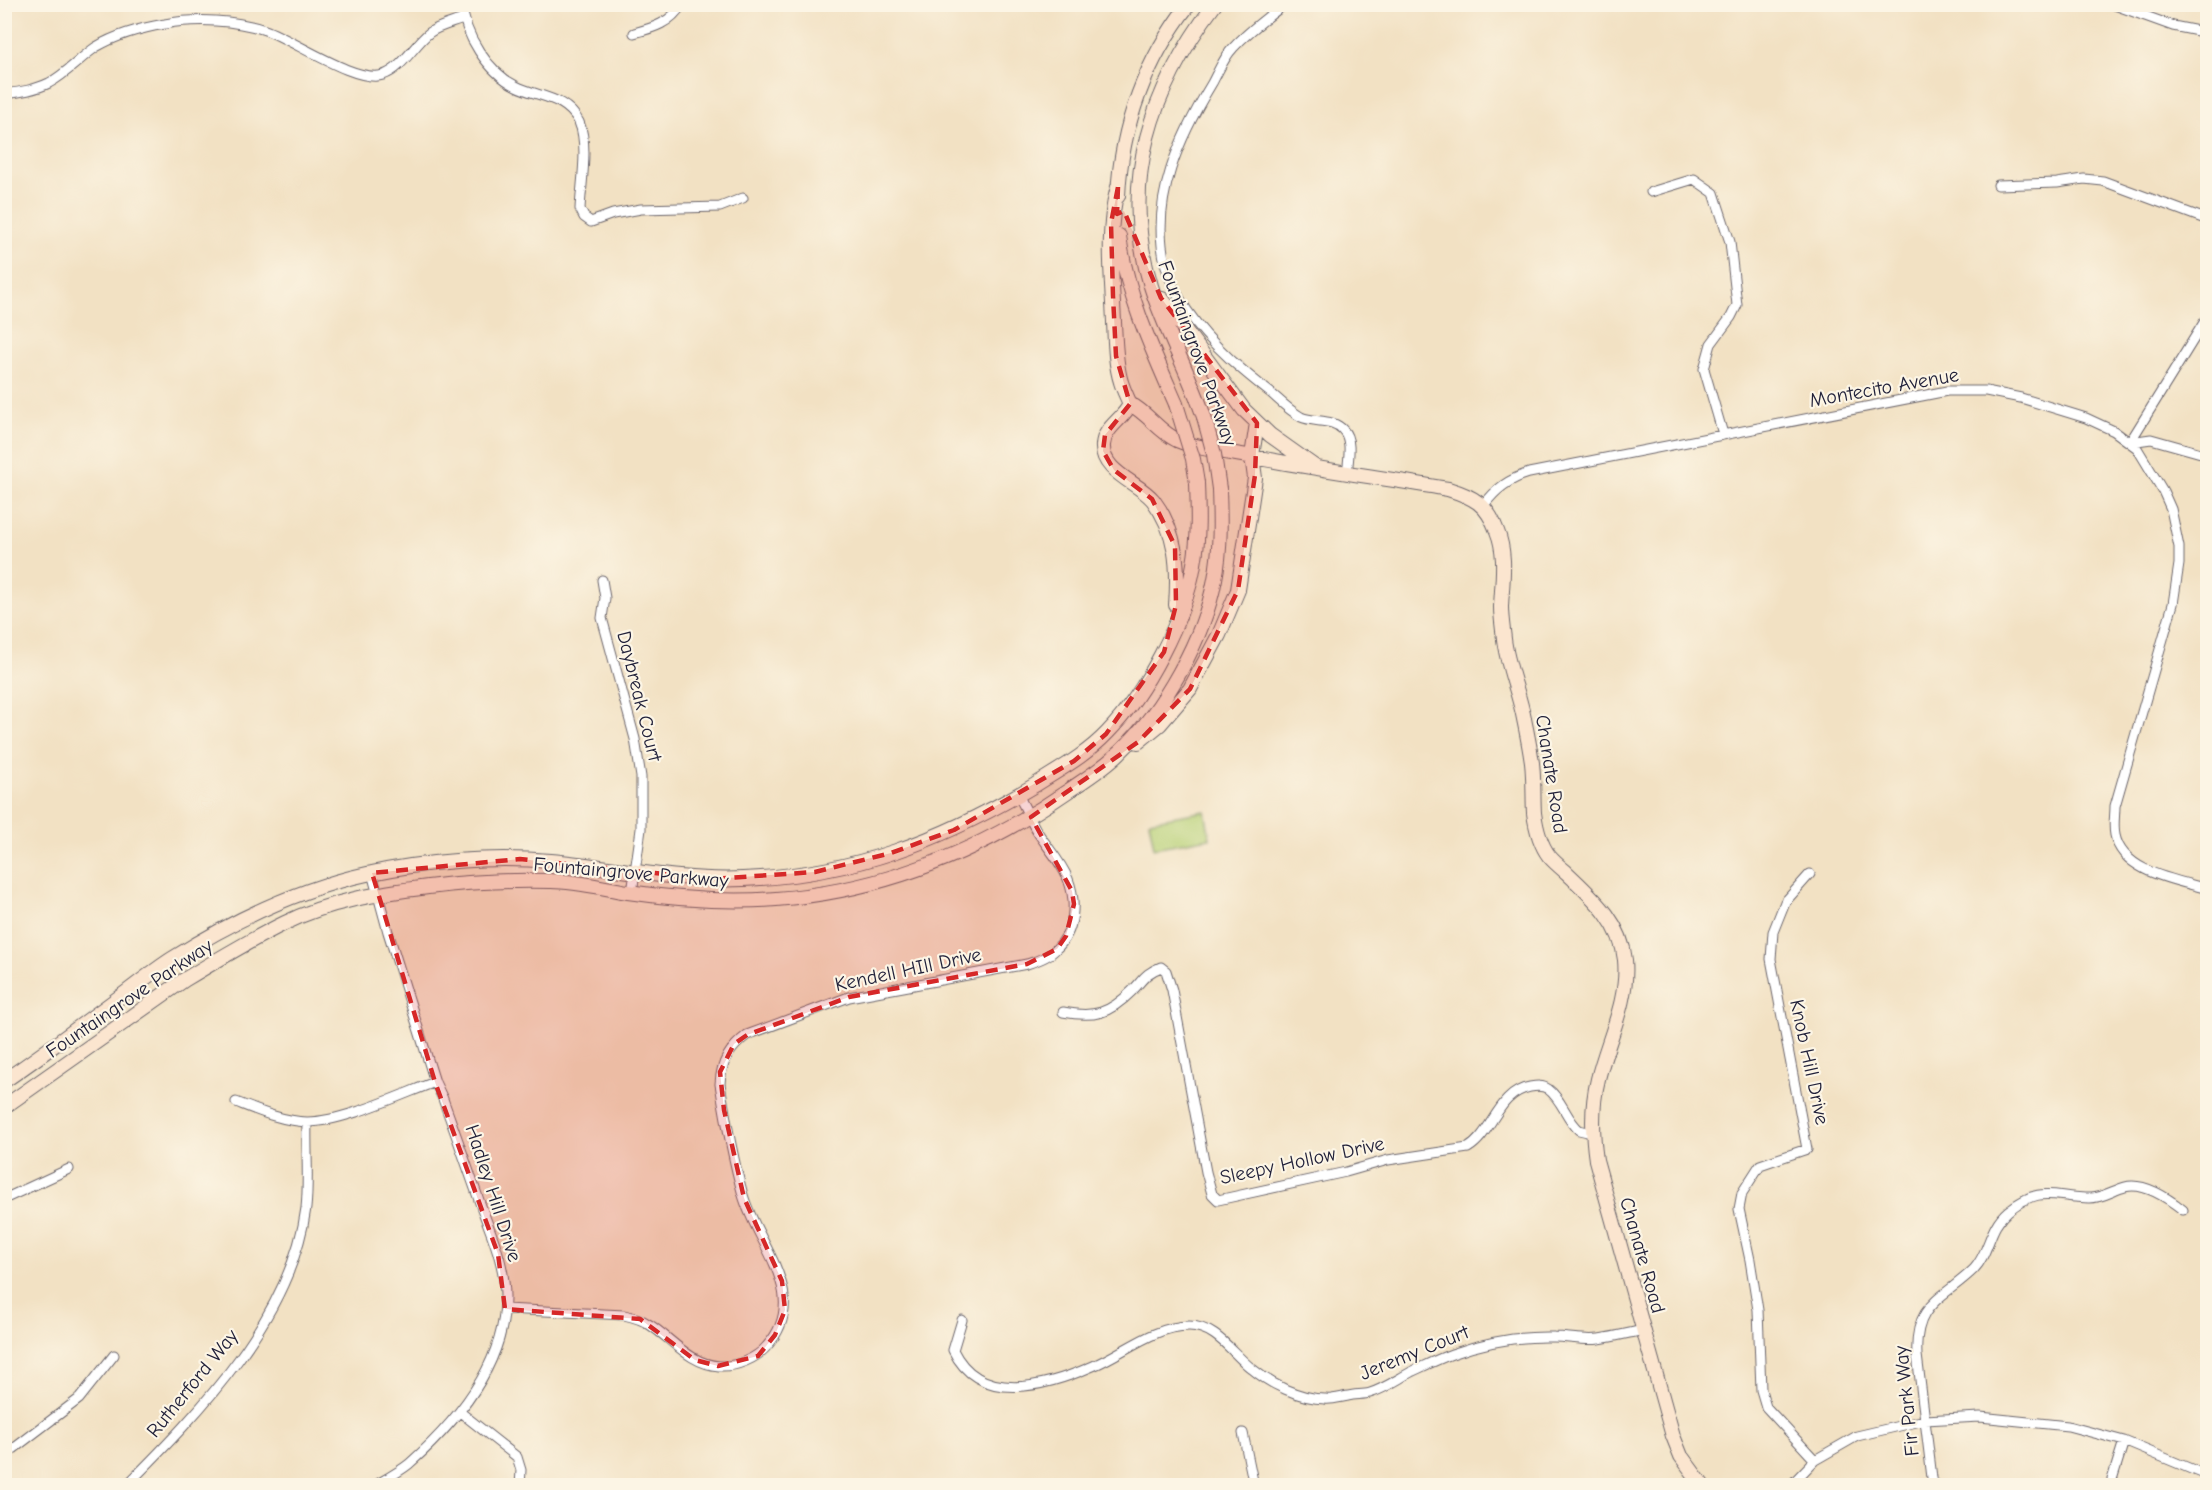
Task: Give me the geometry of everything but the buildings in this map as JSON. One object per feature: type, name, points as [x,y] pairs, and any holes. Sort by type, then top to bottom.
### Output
[{"type":"main road","name":"Fountaingrove Parkway","points":[[4,1081],[192,947],[278,902],[316,888],[372,873],[437,864],[520,859],[635,873],[739,880],[825,870],[924,842],[954,830],[1074,761],[1106,734],[1126,709],[1164,652],[1181,609],[1193,568],[1198,531],[1197,483],[1190,449],[1176,404],[1132,298],[1122,258],[1117,218],[1119,165],[1128,124],[1145,75],[1176,21],[1189,4]]},
{"type":"main road","name":"Fountaingrove Parkway","points":[[4,1107],[184,980],[287,922],[323,909],[377,895],[459,884],[553,880],[632,893],[726,900],[774,900],[861,886],[932,865],[1031,817],[1119,754],[1142,729],[1165,696],[1187,657],[1204,618],[1215,579],[1220,533],[1220,489],[1215,454],[1204,417],[1151,287],[1143,256],[1139,217],[1140,178],[1148,129],[1169,75],[1197,27],[1215,4]]},
{"type":"main road","points":[[1118,187],[1111,223],[1113,306],[1116,356],[1121,382],[1130,404],[1142,410],[1161,429],[1176,439],[1203,447],[1319,470],[1448,489],[1467,495],[1484,506]]},
{"type":"main road","points":[[1143,256],[1161,298],[1244,410],[1270,435],[1319,470]]},
{"type":"main road","points":[[1130,404],[1126,413],[1105,435],[1103,452],[1106,461],[1114,470],[1129,479],[1152,500],[1167,524],[1175,546],[1178,568],[1176,605],[1164,652]]},
{"type":"main road","points":[[1119,754],[1160,724],[1190,689],[1219,635],[1238,590],[1255,478],[1252,456],[1257,423]]},
{"type":"main road","name":"Chanate Road","points":[[1484,506],[1497,529],[1502,545],[1501,610],[1504,643],[1526,728],[1532,763],[1534,813],[1539,837],[1550,856],[1601,906],[1622,941],[1626,976],[1622,1001],[1597,1082],[1593,1106],[1592,1133],[1596,1160],[1672,1436],[1681,1456],[1703,1485]]},
{"type":"street","points":[[462,4],[463,19],[477,47],[494,69],[516,86],[551,97],[578,121],[584,144],[580,209],[584,217],[591,222],[613,214],[641,209],[720,207],[743,198]]},
{"type":"street","points":[[634,33],[657,27],[676,14],[682,4]]},
{"type":"street","points":[[1285,4],[1261,22],[1231,50],[1190,119],[1176,152],[1164,195],[1161,233],[1170,278],[1205,334],[1231,360],[1302,417],[1334,423],[1344,430],[1349,450],[1347,474]]},
{"type":"street","points":[[2112,4],[2173,26],[2208,33]]},
{"type":"street","points":[[4,94],[48,83],[96,48],[126,33],[167,23],[233,23],[263,29],[293,41],[360,75],[381,76],[397,67],[431,31],[463,19]]},
{"type":"street","points":[[1651,192],[1694,179],[1714,193],[1730,242],[1737,304],[1731,317],[1711,344],[1704,369],[1723,434]]},
{"type":"street","points":[[1998,185],[2057,183],[2084,179],[2103,181],[2208,220]]},
{"type":"street","points":[[2130,442],[2208,316]]},
{"type":"street","name":"Montecito Avenue","points":[[1484,506],[1496,491],[1512,478],[1529,473],[1947,391],[1986,391],[2021,398],[2086,418],[2114,430],[2137,448],[2163,491],[2171,509],[2179,547],[2173,604],[2115,806],[2114,833],[2122,854],[2130,862],[2208,889]]},
{"type":"street","points":[[2130,442],[2151,439],[2208,455]]},
{"type":"street","name":"Daybreak Court","points":[[602,580],[605,598],[602,618],[635,739],[641,777],[641,829],[632,893]]},
{"type":"street","name":"Kendell HIll Drive","points":[[505,1309],[624,1315],[639,1319],[695,1360],[718,1366],[736,1365],[758,1356],[770,1344],[780,1327],[786,1310],[782,1281],[744,1197],[720,1084],[720,1072],[725,1059],[734,1044],[747,1035],[849,997],[1027,964],[1057,949],[1072,921],[1074,904],[1072,891],[1068,878],[1035,827],[1018,795]]},
{"type":"street","name":"Hadley Hill Drive","points":[[372,873],[435,1082],[498,1254],[504,1281],[505,1309],[496,1351],[484,1377],[460,1412],[408,1465],[374,1485]]},
{"type":"street","name":"Knob Hill Drive","points":[[1810,874],[1785,902],[1773,932],[1771,958],[1808,1149],[1760,1165],[1742,1193],[1739,1209],[1758,1310],[1761,1390],[1766,1407],[1815,1460]]},
{"type":"street","name":"Sleepy Hollow Drive","points":[[1063,1012],[1094,1016],[1119,1002],[1148,972],[1161,967],[1166,971],[1172,990],[1206,1172],[1212,1194],[1218,1200],[1346,1172],[1388,1160],[1468,1148],[1478,1142],[1488,1123],[1505,1101],[1522,1088],[1534,1086],[1549,1089],[1579,1131],[1592,1133]]},
{"type":"street","points":[[236,1102],[276,1117],[307,1122],[332,1120],[435,1082]]},
{"type":"street","name":"Rutherford Way","points":[[126,1485],[160,1451],[240,1359],[281,1291],[296,1252],[306,1208],[307,1122]]},
{"type":"street","points":[[4,1199],[69,1169]]},
{"type":"street","name":"Fir Park Way","points":[[1933,1485],[1916,1346],[1919,1323],[1927,1308],[1975,1268],[1996,1223],[2008,1211],[2029,1197],[2047,1193],[2092,1198],[2128,1186],[2166,1196],[2183,1210]]},
{"type":"street","name":"Jeremy Court","points":[[962,1320],[953,1350],[960,1364],[972,1375],[1004,1386],[1024,1387],[1054,1380],[1094,1366],[1131,1345],[1163,1331],[1190,1326],[1220,1338],[1249,1367],[1271,1383],[1325,1400],[1370,1393],[1450,1355],[1482,1344],[1533,1337],[1600,1339],[1644,1329]]},
{"type":"street","points":[[4,1456],[79,1399],[114,1355]]},
{"type":"street","points":[[460,1412],[517,1457],[521,1470],[520,1485]]},
{"type":"street","points":[[1790,1485],[1815,1460],[1857,1436],[1925,1420],[1980,1417],[2068,1426],[2124,1441],[2208,1476]]},
{"type":"street","points":[[1242,1433],[1254,1485]]},
{"type":"street","points":[[2110,1485],[2124,1441]]},
{"type":"highlighted area","points":[[1118,187],[1117,214],[1124,211],[1161,298],[1257,423],[1255,475],[1238,590],[1190,689],[1138,742],[1031,817],[1072,891],[1074,904],[1066,936],[1057,949],[1027,964],[849,997],[747,1035],[734,1044],[720,1072],[724,1110],[744,1198],[782,1281],[785,1310],[775,1335],[758,1356],[718,1366],[695,1360],[640,1319],[505,1309],[498,1254],[435,1082],[372,873],[520,859],[712,879],[815,872],[891,853],[954,830],[1074,761],[1106,734],[1164,652],[1176,605],[1175,546],[1152,499],[1114,470],[1103,451],[1105,435],[1130,404],[1116,356],[1111,223]]},
{"type":"green space","points":[[1205,811],[1210,838],[1154,848],[1149,821]]}]
